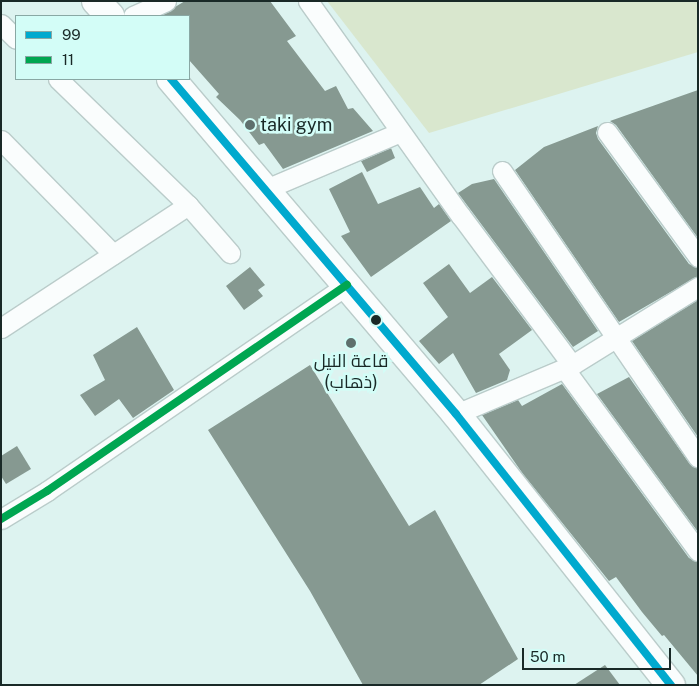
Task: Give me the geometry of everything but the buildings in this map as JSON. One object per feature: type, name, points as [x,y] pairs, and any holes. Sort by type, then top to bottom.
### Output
[{"type":"main road","points":[[96,1],[109,15]]},
{"type":"main road","points":[[172,80],[456,414],[671,685]]},
{"type":"street","points":[[135,15],[166,1]]},
{"type":"street","points":[[308,1],[698,551]]},
{"type":"street","points":[[1,24],[15,38]]},
{"type":"street","points":[[59,80],[188,205],[230,254]]},
{"type":"street","points":[[266,189],[400,132]]},
{"type":"street","points":[[607,132],[698,257]]},
{"type":"street","points":[[1,140],[113,254]]},
{"type":"street","points":[[502,171],[698,457]]},
{"type":"street","points":[[1,328],[188,205]]},
{"type":"street","points":[[1,519],[47,491],[347,285]]},
{"type":"street","points":[[456,414],[568,366],[698,287]]},
{"type":"green space","points":[[327,1],[698,1],[698,52],[429,133]]},
{"type":"transit line","name":"99","points":[[172,80],[456,414],[671,685]]},
{"type":"transit line","name":"11","points":[[1,519],[47,491],[347,285]]},
{"type":"place","name":"taki gym","points":[[250,125]]},
{"type":"place","name":"قاعة النيل (ذهاب)","points":[[351,343]]}]
